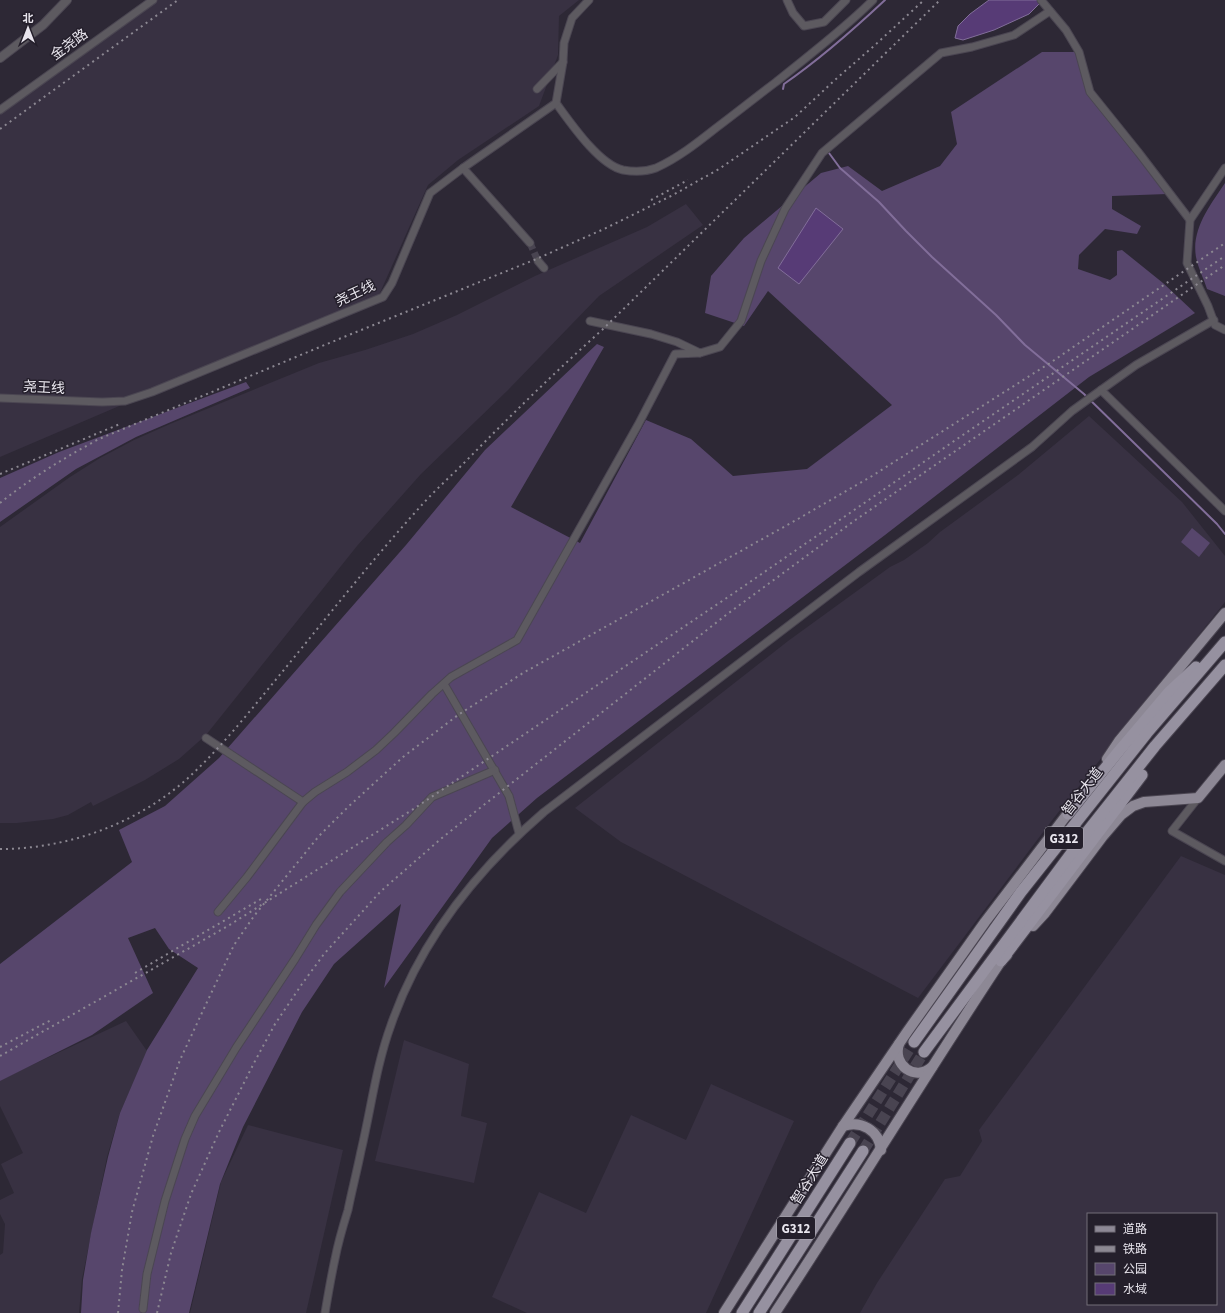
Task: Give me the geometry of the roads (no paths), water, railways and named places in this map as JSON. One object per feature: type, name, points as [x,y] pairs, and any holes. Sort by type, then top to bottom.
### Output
[{"type":"highway","points":[[1068,814],[1169,692],[1225,642]]},
{"type":"highway","name":"智谷大道","points":[[914,1042],[1021,892],[1147,733],[1225,642]]},
{"type":"highway","name":"智谷大道","points":[[924,1052],[1087,832],[1155,746],[1225,666]]},
{"type":"highway","points":[[1001,961],[1212,680]]},
{"type":"highway","name":"智谷大道","points":[[742,1313],[850,1143]]},
{"type":"highway","name":"G312","points":[[759,1313],[863,1151]]},
{"type":"main road","points":[[724,1313],[843,1126],[985,922],[1068,814],[1119,741],[1225,613]]},
{"type":"main road","points":[[775,1313],[881,1150],[936,1060],[1001,961],[1045,913],[1103,836],[1121,815],[1133,806],[1144,802],[1198,798],[1225,765]]},
{"type":"main road","points":[[900,1043],[897,1051],[898,1060],[903,1067],[910,1071],[918,1073],[926,1071],[932,1067],[936,1060]]},
{"type":"main road","points":[[843,1126],[853,1124],[863,1125],[868,1128],[877,1137],[881,1150]]},
{"type":"street","points":[[0,58],[43,25],[67,0]]},
{"type":"street","name":"金尧路","points":[[0,110],[153,0]]},
{"type":"street","points":[[589,0],[572,18],[564,43],[563,62],[556,103],[574,128],[595,151],[610,164],[622,170],[640,172],[655,168],[685,152],[756,98],[852,21],[873,0]]},
{"type":"street","points":[[787,0],[793,13],[804,26],[824,22],[846,0]]},
{"type":"street","points":[[1043,2],[1066,30],[1079,52],[1090,92],[1190,220]]},
{"type":"street","points":[[218,912],[303,802],[376,750],[432,694],[452,677],[517,640],[638,425],[675,354],[700,353],[720,347],[741,321],[761,261],[785,209],[822,153],[941,53],[972,47],[1014,35],[1050,11]]},
{"type":"street","points":[[537,89],[563,62]]},
{"type":"street","name":"尧王线","points":[[0,398],[78,402],[125,401],[159,390],[383,297],[392,283],[430,193],[556,103]]},
{"type":"street","points":[[463,168],[530,243]]},
{"type":"street","points":[[1225,168],[1190,220],[1187,263],[1216,325],[1225,330]]},
{"type":"street","points":[[538,262],[544,268]]},
{"type":"street","points":[[325,1313],[334,1260],[364,1140],[371,1100],[390,1025],[408,983],[426,949],[464,895],[492,862],[519,833],[550,807],[859,572],[1032,447],[1072,411],[1136,365],[1214,320]]},
{"type":"street","points":[[590,321],[651,334],[677,342],[700,353]]},
{"type":"street","points":[[1101,390],[1225,511]]},
{"type":"street","points":[[444,684],[509,796],[519,833]]},
{"type":"street","points":[[206,738],[303,802]]},
{"type":"street","points":[[143,1309],[147,1274],[165,1201],[185,1139],[195,1116],[236,1048],[316,925],[340,892],[386,842],[406,825],[432,797],[495,770]]},
{"type":"street","points":[[1198,798],[1172,830],[1225,861]]},
{"type":"water","points":[[989,0],[1043,0],[1029,14],[994,30],[963,40],[955,38],[958,26],[970,14]]},
{"type":"water","points":[[816,208],[843,229],[799,284],[778,268]]},
{"type":"waterway","points":[[783,89],[784,84],[836,44],[885,0]]},
{"type":"waterway","points":[[829,153],[840,168],[879,202],[932,257],[996,315],[1025,345],[1084,394],[1217,524],[1225,534]]},
{"type":"tunnel","points":[[530,243],[538,261]]},
{"type":"tunnel","points":[[850,1143],[914,1042]]},
{"type":"tunnel","points":[[863,1151],[924,1052]]},
{"type":"railway","points":[[0,129],[178,0]]},
{"type":"railway","points":[[0,503],[48,469],[99,439],[534,260],[604,229],[673,195],[719,169],[795,117],[924,0]]},
{"type":"railway","points":[[0,849],[25,848],[50,844],[75,839],[100,831],[124,821],[147,808],[188,778],[201,766],[237,726],[367,568],[431,495],[499,427],[602,330],[940,0]]},
{"type":"railway","points":[[651,200],[688,180]]},
{"type":"railway","points":[[118,1313],[122,1270],[132,1212],[153,1136],[180,1060],[234,945],[254,916],[319,836],[348,807],[403,757],[458,715],[523,673],[872,476],[1050,363],[1225,243]]},
{"type":"railway","points":[[0,1056],[228,926],[415,808],[734,593],[1225,256]]},
{"type":"railway","points":[[157,1313],[171,1253],[191,1194],[219,1132],[254,1063],[275,1024],[324,954],[381,891],[443,837],[726,615],[854,521],[1225,265]]},
{"type":"railway","points":[[0,474],[120,424]]},
{"type":"railway","points":[[135,973],[261,899]]},
{"type":"railway","points":[[0,1047],[53,1019]]}]
